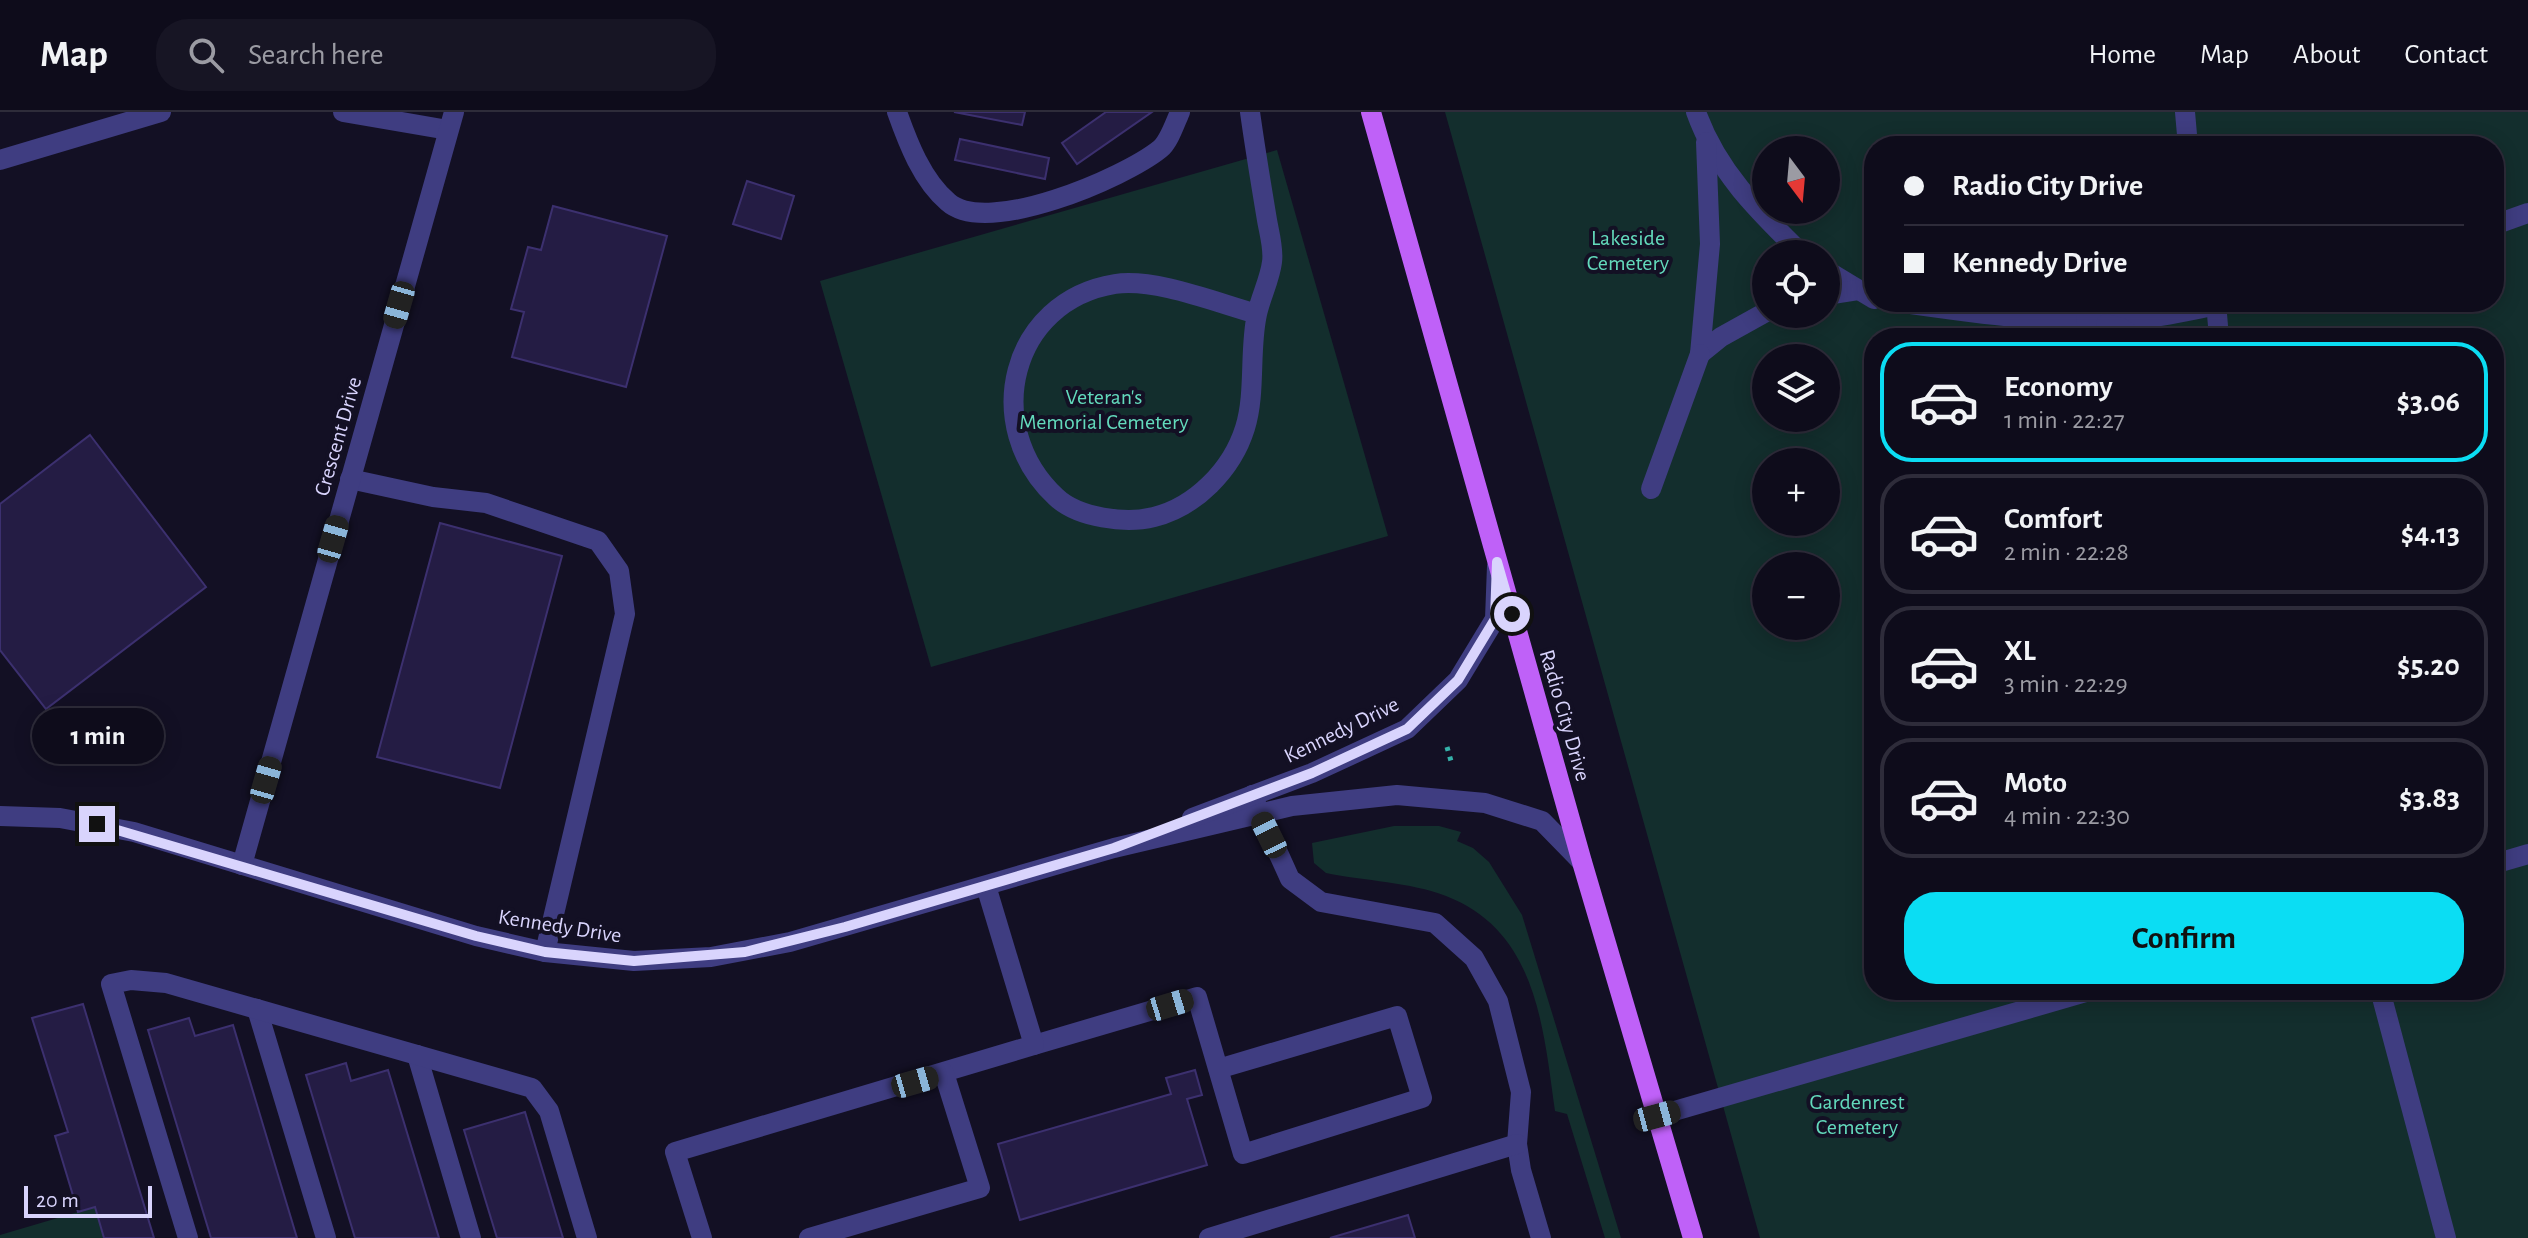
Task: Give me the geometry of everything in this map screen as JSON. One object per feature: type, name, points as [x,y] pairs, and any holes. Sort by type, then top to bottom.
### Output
[{"type":"main road","name":"Radio City Drive","points":[[1371,112],[1582,862],[1693,1238]]},
{"type":"street","points":[[0,160],[161,112]]},
{"type":"street","points":[[343,112],[451,121]]},
{"type":"street","points":[[897,112],[922,170],[950,204],[984,214],[1029,206],[1106,182],[1162,148],[1180,112]]},
{"type":"street","points":[[1250,112],[1273,260],[1257,314],[1245,428],[1221,473],[1196,498],[1171,513],[1132,522],[1101,517],[1057,499],[1029,459],[1013,423],[1014,382],[1028,341],[1054,311],[1087,290],[1119,283],[1158,287],[1257,314]]},
{"type":"street","points":[[1651,489],[1700,354],[1710,244],[1706,142],[1696,112]]},
{"type":"street","points":[[2185,112],[2187,136]]},
{"type":"street","name":"Crescent Drive","points":[[242,865],[451,121]]},
{"type":"street","points":[[1706,142],[1744,196],[1788,240]]},
{"type":"street","points":[[2504,221],[2528,213]]},
{"type":"street","points":[[1840,279],[1864,294]]},
{"type":"street","points":[[1840,295],[1864,295]]},
{"type":"street","points":[[1970,312],[2086,320],[2132,320],[2174,312]]},
{"type":"street","points":[[2086,320],[2096,312]]},
{"type":"street","points":[[1700,354],[1721,337],[1752,320]]},
{"type":"street","points":[[2086,320],[2121,328]]},
{"type":"street","points":[[350,479],[433,497],[486,503],[598,541],[619,571],[625,614],[545,952]]},
{"type":"street","name":"Kennedy Drive","points":[[0,816],[60,818],[97,824],[476,936],[545,952],[634,961],[711,957],[790,942],[1255,804],[1312,773],[1407,729],[1458,680],[1495,619],[1497,562]]},
{"type":"street","name":"Kennedy Drive","points":[[1255,804],[1292,806],[1397,795],[1485,803],[1542,821],[1582,862]]},
{"type":"street","points":[[1255,804],[1290,879],[1321,902],[1435,923],[1474,958],[1498,1001],[1521,1092],[1517,1144],[1521,1170],[1541,1238]]},
{"type":"street","points":[[2504,861],[2528,854]]},
{"type":"street","points":[[986,886],[1034,1045]]},
{"type":"street","points":[[188,1238],[111,984],[131,980],[166,983],[532,1088],[549,1111],[587,1238]]},
{"type":"street","points":[[702,1238],[675,1152],[1197,997],[1218,1069],[1243,1154],[1422,1098],[1397,1016],[1218,1069]]},
{"type":"street","points":[[1657,1116],[2058,1000]]},
{"type":"street","points":[[2383,1000],[2446,1238]]},
{"type":"street","points":[[257,1009],[326,1238]]},
{"type":"street","points":[[417,1055],[471,1238]]},
{"type":"street","points":[[809,1238],[980,1188],[944,1073]]},
{"type":"street","points":[[1209,1238],[1517,1144]]},
{"type":"path","points":[[1447,747],[1451,761]]},
{"type":"green space","name":"Gardenrest Cemetery","points":[[1445,112],[2528,112],[2528,1238],[1760,1238]]},
{"type":"green space","name":"Veteran's Memorial Cemetery","points":[[1277,150],[1388,536],[931,667],[820,281]]},
{"type":"green space","points":[[1394,826],[1439,826],[1461,832],[1457,841],[1473,848],[1489,862],[1522,915],[1621,1238],[1605,1238],[1567,1114],[1555,1111],[1546,1047],[1530,985],[1517,957],[1500,933],[1476,912],[1446,896],[1402,885],[1326,873],[1314,863],[1312,843]]},
{"type":"green space","points":[[95,1207],[104,1238],[0,1238],[0,1235]]},
{"type":"building","points":[[954,112],[1025,112],[1022,125]]},
{"type":"building","points":[[1106,112],[1152,112],[1077,164],[1062,143]]},
{"type":"building","points":[[960,139],[1049,158],[1045,179],[955,160]]},
{"type":"building","points":[[747,181],[794,196],[781,239],[733,224]]},
{"type":"building","points":[[553,206],[667,236],[626,387],[512,357],[524,312],[511,309],[528,247],[541,250]]},
{"type":"building","points":[[90,435],[206,587],[46,709],[0,650],[0,504]]},
{"type":"building","points":[[440,523],[562,556],[500,788],[377,757]]},
{"type":"building","points":[[83,1004],[154,1238],[104,1238],[95,1207],[78,1212],[55,1136],[68,1132],[32,1018]]},
{"type":"building","points":[[189,1018],[195,1036],[233,1025],[297,1238],[211,1238],[148,1030]]},
{"type":"building","points":[[346,1063],[351,1081],[388,1070],[439,1238],[355,1238],[306,1075]]},
{"type":"building","points":[[1195,1070],[1202,1095],[1187,1099],[1207,1165],[1020,1220],[998,1144],[1171,1094],[1166,1078]]},
{"type":"building","points":[[525,1112],[563,1238],[497,1238],[464,1130]]},
{"type":"building","points":[[1408,1215],[1415,1238],[1330,1238]]},
{"type":"route","points":[[97,824],[134,832],[476,936],[545,952],[634,961],[745,952],[790,942],[1114,848],[1312,773],[1407,729],[1458,680],[1495,619],[1497,562],[1512,614]]},
{"type":"park label","name":"Lakeside Cemetery","points":[[1628,250]]}]
